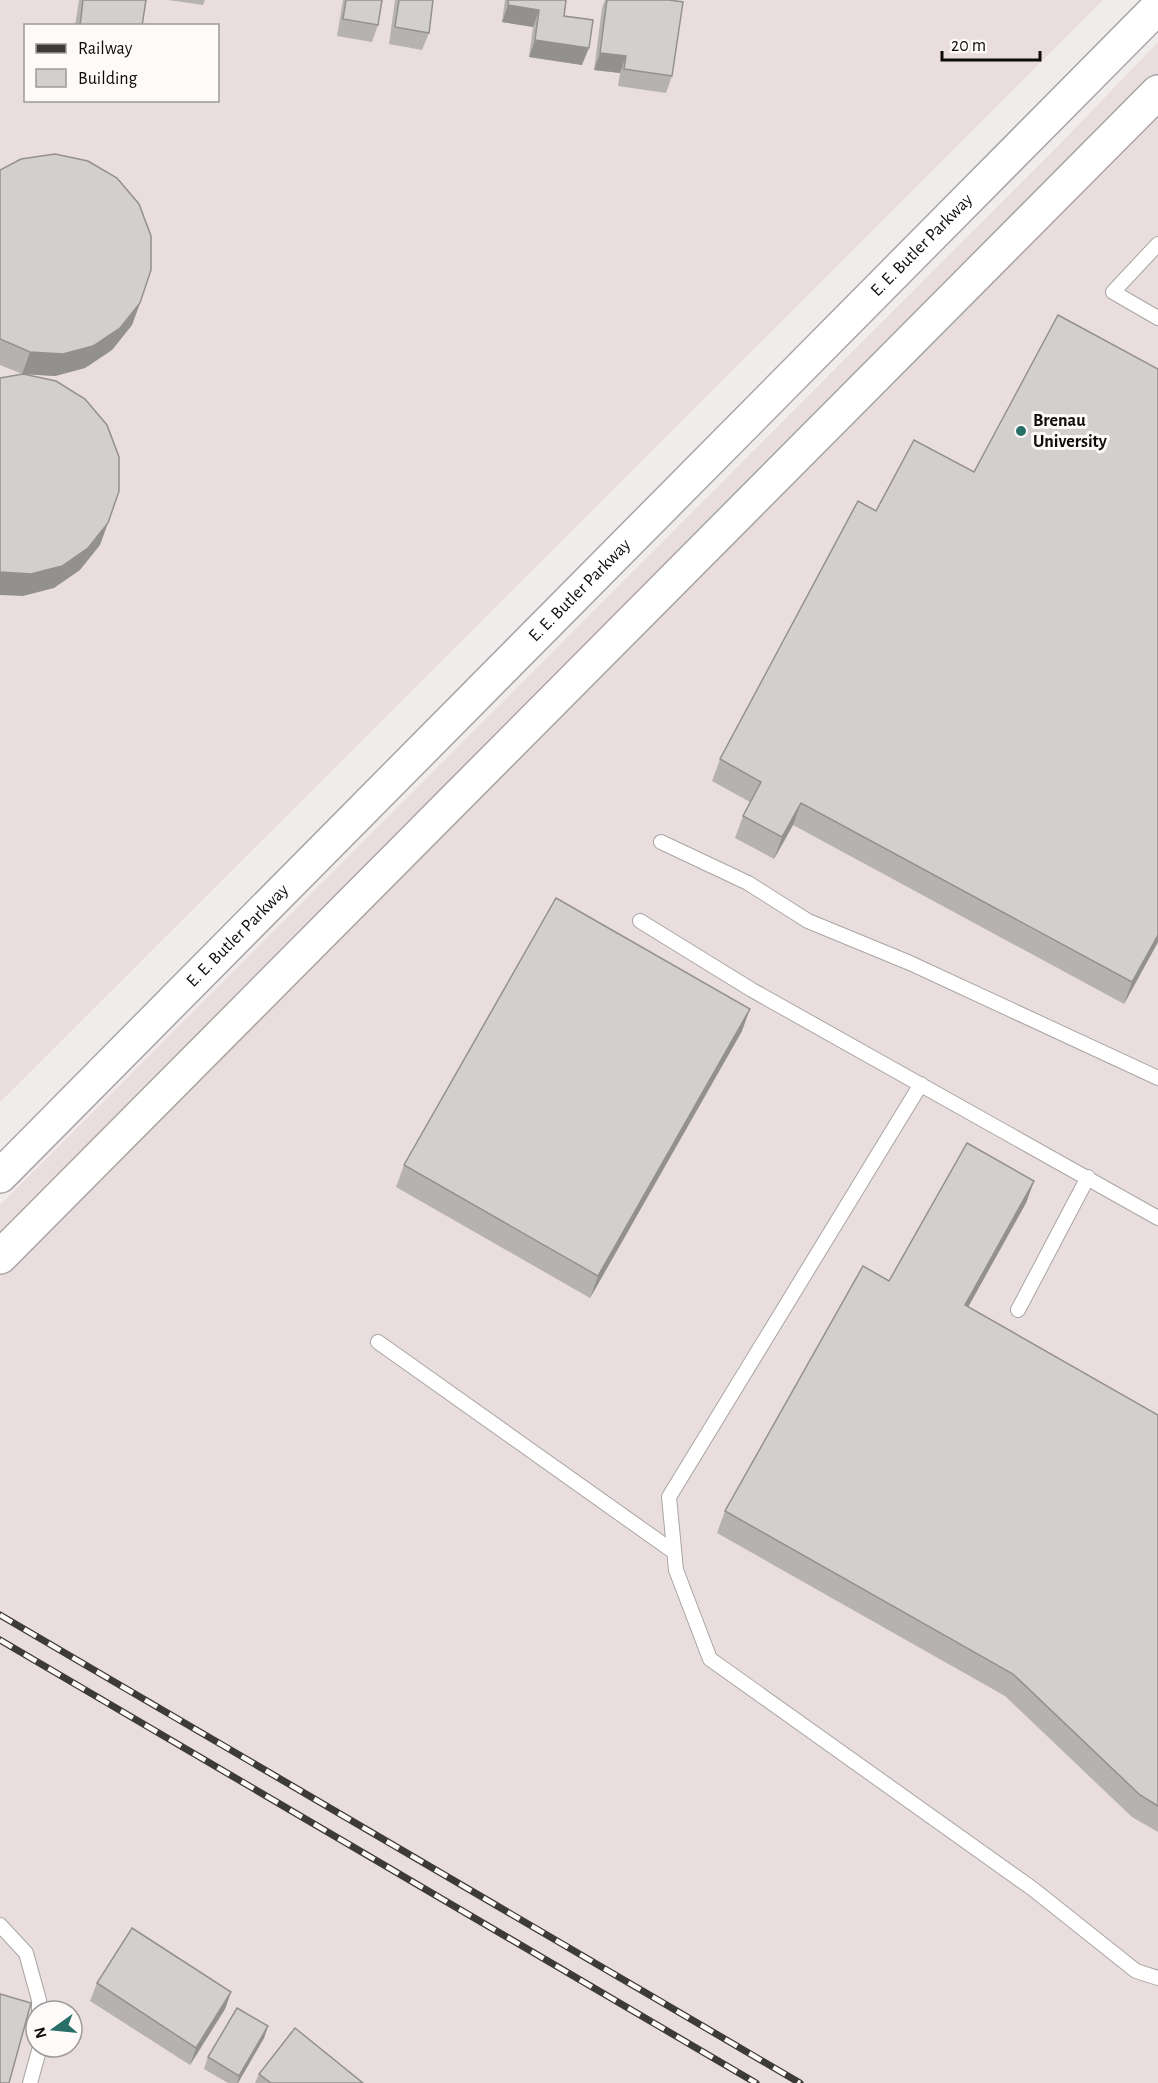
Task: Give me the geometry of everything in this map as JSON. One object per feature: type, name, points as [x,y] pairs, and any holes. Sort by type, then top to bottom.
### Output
[{"type":"highway","name":"E. E. Butler Parkway","points":[[0,1176],[1158,7]]},
{"type":"highway","points":[[0,1257],[1158,92]]},
{"type":"lane","points":[[1158,244],[1113,292],[1158,318]]},
{"type":"lane","points":[[662,842],[748,883],[808,921],[910,963],[1158,1078]]},
{"type":"lane","points":[[640,921],[752,990],[1158,1218]]},
{"type":"lane","points":[[921,1084],[669,1497],[676,1570],[710,1659],[1033,1889],[1136,1971],[1158,1978]]},
{"type":"lane","points":[[1018,1310],[1088,1177]]},
{"type":"lane","points":[[378,1342],[674,1552]]},
{"type":"lane","points":[[0,1925],[26,1953],[39,1999]]},
{"type":"lane","points":[[30,2083],[37,2059]]},
{"type":"shaded area","points":[[0,0],[1103,0],[0,1102]]},
{"type":"shaded area","points":[[1158,42],[1158,2083],[0,2083],[0,1205],[1064,140]]},
{"type":"building","points":[[83,0],[146,0],[142,24],[80,24]]},
{"type":"building","points":[[346,0],[382,0],[378,25],[343,19]]},
{"type":"building","points":[[399,0],[433,0],[429,33],[395,27]]},
{"type":"building","points":[[508,0],[566,0],[564,16],[593,20],[589,48],[535,40],[539,10],[508,5]]},
{"type":"building","points":[[607,0],[683,2],[672,76],[624,69],[626,56],[600,53]]},
{"type":"building","points":[[55,154],[88,161],[117,178],[139,204],[151,236],[151,270],[140,303],[120,328],[93,346],[63,354],[30,352],[0,339],[0,170],[21,159]]},
{"type":"building","points":[[1058,315],[1158,369],[1158,935],[1132,982],[801,803],[782,837],[743,816],[761,782],[720,759],[858,501],[876,511],[914,440],[974,472]]},
{"type":"building","points":[[23,374],[56,381],[85,399],[107,425],[119,457],[119,491],[108,523],[88,548],[62,566],[31,574],[0,572],[0,378]]},
{"type":"building","points":[[556,898],[750,1009],[598,1276],[404,1165]]},
{"type":"building","points":[[967,1143],[1034,1181],[965,1305],[1158,1415],[1158,1806],[1140,1795],[1013,1674],[725,1511],[863,1266],[889,1281]]},
{"type":"building","points":[[132,1928],[231,1992],[196,2048],[97,1983]]},
{"type":"building","points":[[0,1994],[24,2001],[24,2028],[9,2083],[0,2083]]},
{"type":"building","points":[[237,2008],[268,2026],[239,2076],[208,2057]]},
{"type":"building","points":[[295,2028],[363,2083],[271,2083],[259,2074]]},
{"type":"railway","points":[[0,1615],[800,2083]]},
{"type":"railway","points":[[0,1640],[756,2083]]},
{"type":"place","name":"Brenau University","points":[[1021,431]]}]
